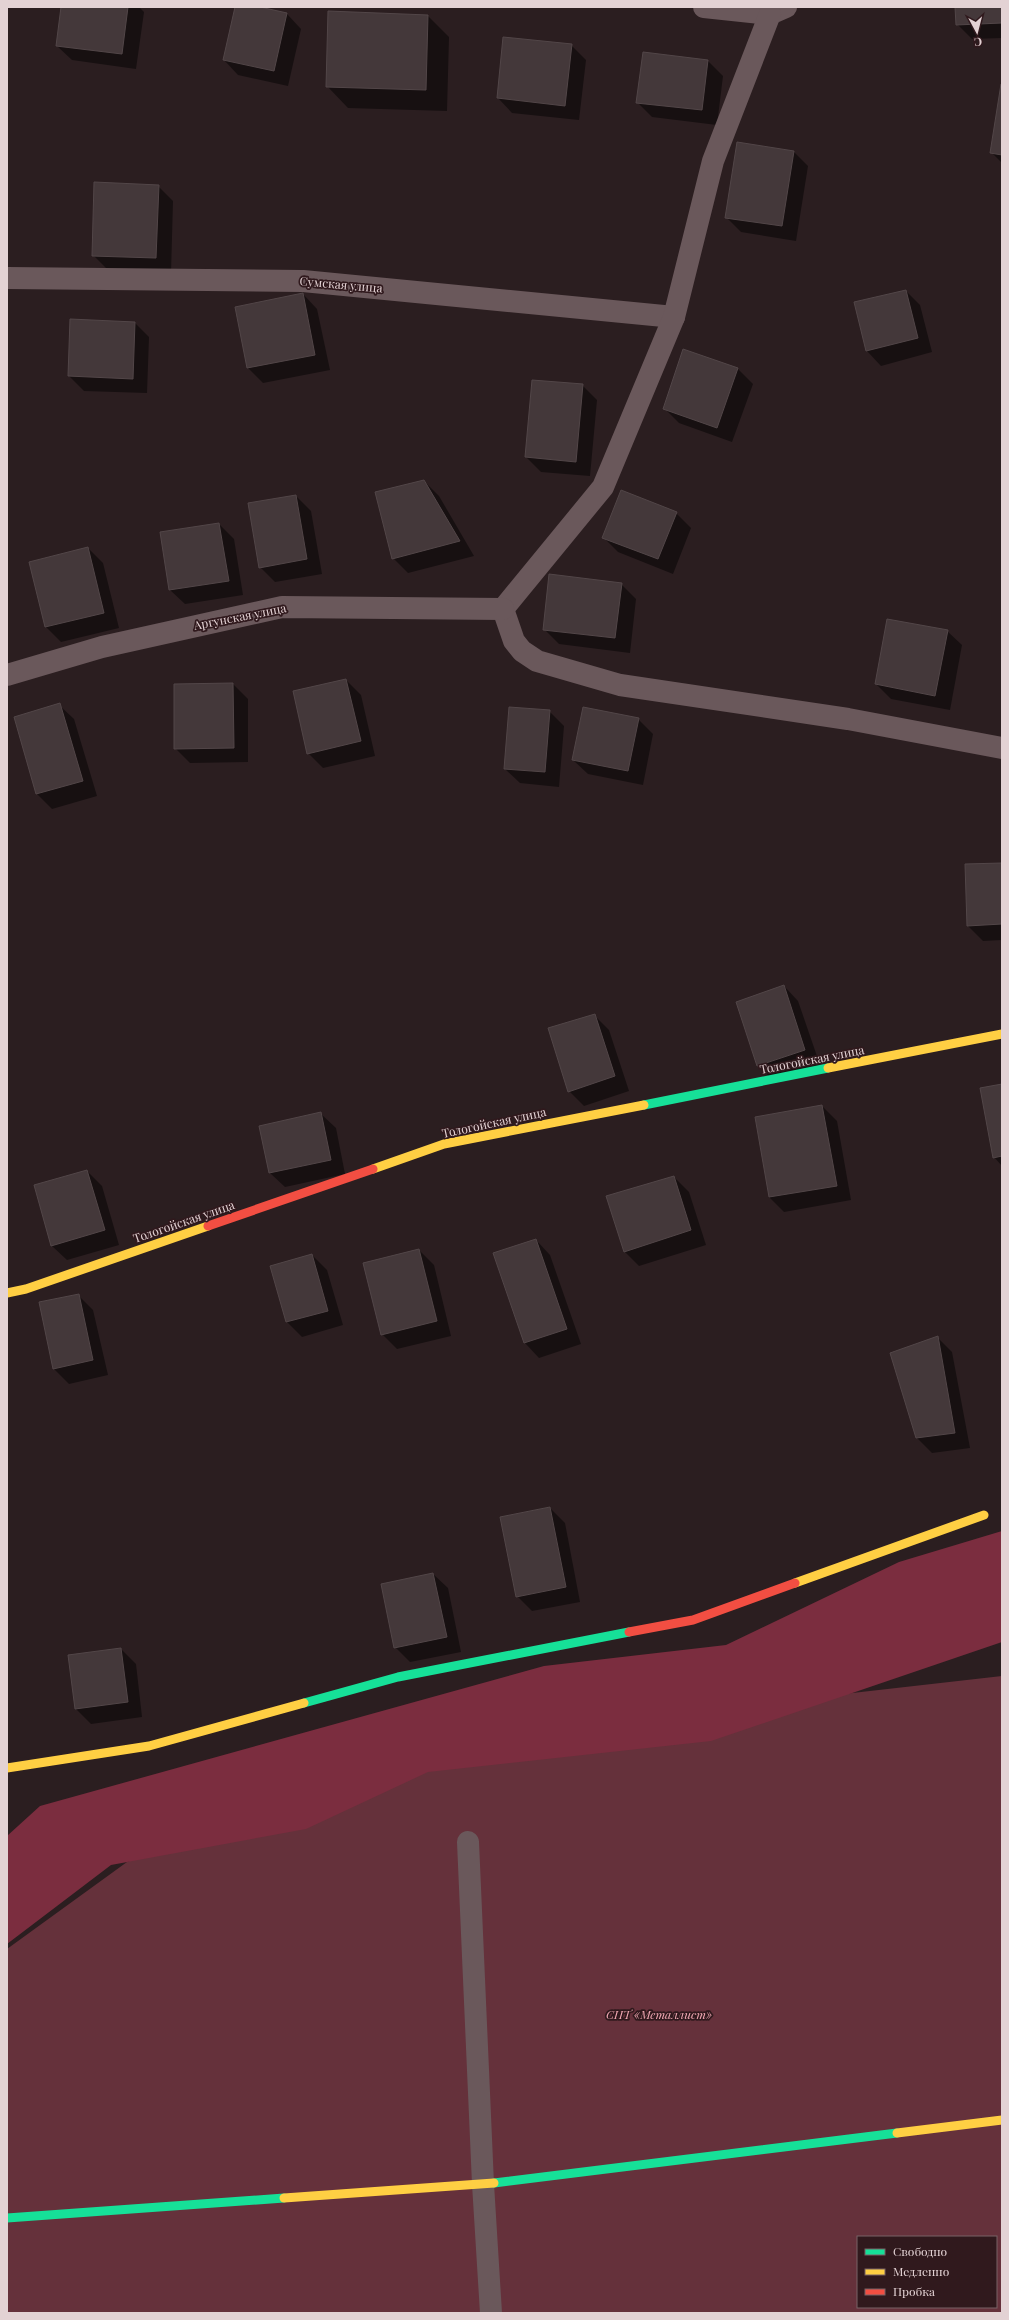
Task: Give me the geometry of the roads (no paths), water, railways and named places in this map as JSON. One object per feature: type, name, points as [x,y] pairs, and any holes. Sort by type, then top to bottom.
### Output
[{"type":"street","points":[[704,7],[778,10],[712,161],[674,317],[603,487],[503,609],[514,641],[522,651],[537,661],[620,685],[848,720],[1002,748]]},
{"type":"street","name":"Сумская улица","points":[[7,278],[303,281],[674,317]]},
{"type":"street","name":"Аргунская улица","points":[[7,675],[102,647],[282,607],[503,609]]},
{"type":"street","name":"Тологойская улица","points":[[7,1293],[26,1289],[444,1144],[1002,1034]]},
{"type":"street","points":[[7,1768],[149,1746],[398,1677],[693,1620],[984,1515]]},
{"type":"street","points":[[468,1842],[483,2184],[492,2313]]},
{"type":"street","points":[[7,2218],[483,2184],[1002,2120]]},
{"type":"park label","name":"СНТ «Металлист»","points":[[659,2015]]}]
